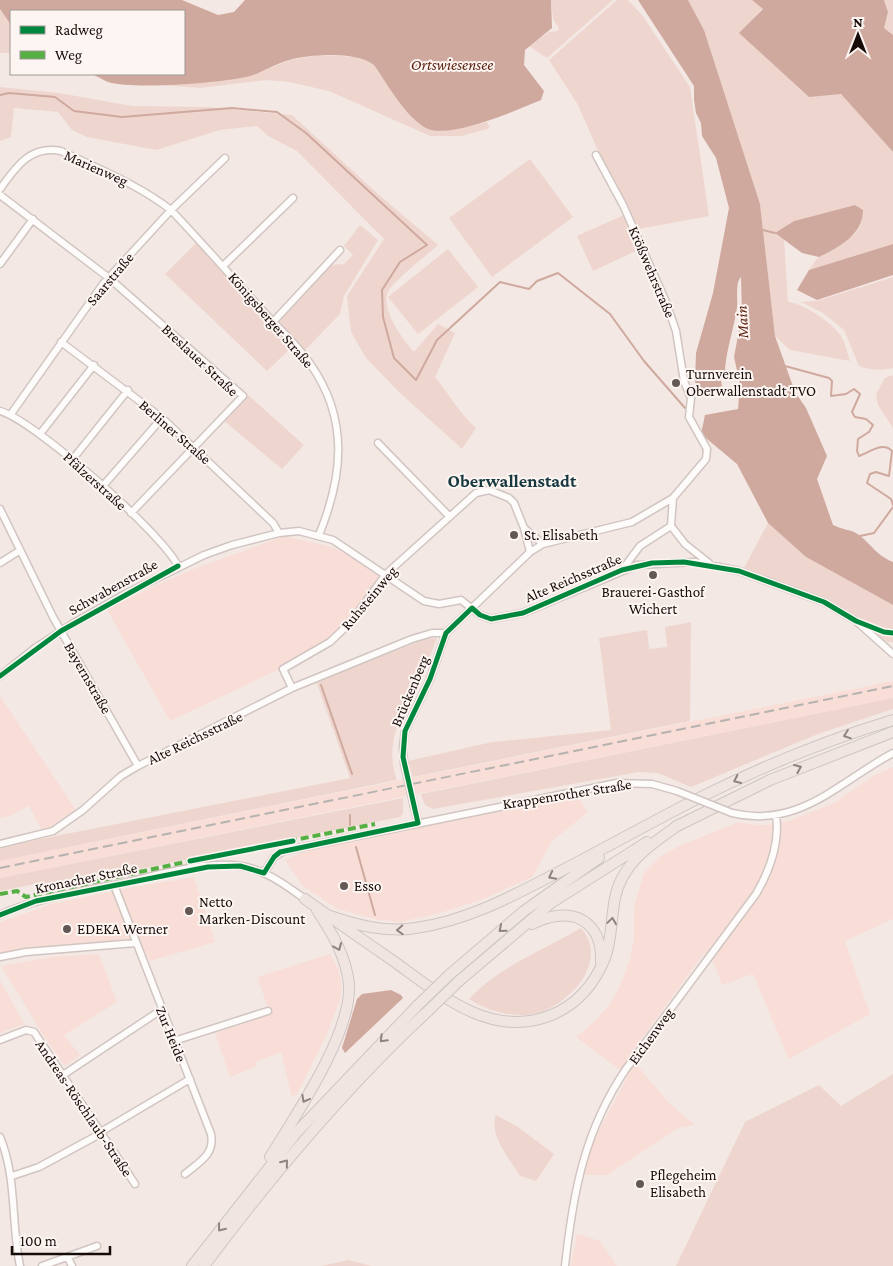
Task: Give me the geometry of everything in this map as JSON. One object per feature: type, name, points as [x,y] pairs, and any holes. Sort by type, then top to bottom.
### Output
[{"type":"highway","points":[[327,915],[381,930],[404,930],[439,924],[501,901],[642,830],[693,801],[782,760],[893,720]]},
{"type":"highway","points":[[204,1266],[300,1144],[378,1060],[459,981],[551,903],[603,868],[680,824],[770,780],[893,732]]},
{"type":"highway","points":[[309,902],[455,1003],[481,1016],[504,1021],[525,1022],[559,1013],[584,994],[601,968],[608,948],[615,898],[620,882],[629,866],[645,849],[680,824]]},
{"type":"highway","points":[[192,1266],[250,1190],[317,1110],[418,1005],[449,975],[524,911],[642,830]]},
{"type":"highway","points":[[250,1190],[326,1060],[346,1009],[348,991],[346,970],[339,948],[309,902]]},
{"type":"highway","points":[[513,934],[554,914],[568,914],[589,925],[596,935],[600,946],[601,968]]},
{"type":"street","name":"Marienweg","points":[[0,189],[27,156],[40,150],[51,149],[60,151],[130,183],[151,195],[171,210]]},
{"type":"street","name":"Krößwehrstraße","points":[[472,608],[530,552],[543,544],[632,522],[673,498],[706,459],[707,449],[689,417],[691,398],[684,381],[676,331],[666,302],[623,204],[596,155]]},
{"type":"street","name":"Saarstraße","points":[[11,414],[61,342],[109,278],[171,210],[225,158]]},
{"type":"street","points":[[0,195],[109,278]]},
{"type":"street","points":[[223,266],[294,198]]},
{"type":"street","name":"Königsberger Straße","points":[[171,210],[310,363],[320,378],[336,422],[339,464],[334,492],[320,535]]},
{"type":"street","points":[[0,264],[33,219]]},
{"type":"street","points":[[273,322],[340,250]]},
{"type":"street","name":"Breslauer Straße","points":[[109,278],[243,396],[194,446]]},
{"type":"street","name":"Berliner Straße","points":[[61,342],[128,390],[162,418],[194,446],[280,532]]},
{"type":"street","points":[[40,434],[94,365]]},
{"type":"street","points":[[72,460],[128,390]]},
{"type":"street","name":"Pfälzerstraße","points":[[0,411],[11,414],[72,460],[162,542],[178,566]]},
{"type":"street","points":[[102,487],[162,418]]},
{"type":"street","points":[[378,443],[449,516]]},
{"type":"street","points":[[131,513],[194,446]]},
{"type":"street","name":"Ruhsteinweg","points":[[292,688],[283,669],[330,642],[352,620],[386,574],[476,493],[489,490],[504,494],[514,503],[524,528]]},
{"type":"street","points":[[673,498],[671,526],[685,544],[711,565]]},
{"type":"street","name":"Bayernstraße","points":[[0,509],[19,551],[61,631],[138,766]]},
{"type":"street","points":[[622,570],[640,546],[671,526]]},
{"type":"street","points":[[524,528],[543,544]]},
{"type":"street","points":[[524,528],[530,552]]},
{"type":"street","name":"Schwabenstraße","points":[[0,676],[61,631],[178,566],[232,545],[280,532],[299,531],[320,535],[348,549],[431,604],[461,600],[472,608]]},
{"type":"street","points":[[0,563],[19,551]]},
{"type":"street","name":"Alte Reichsstraße","points":[[472,608],[480,616],[491,619],[523,613],[637,565],[684,562],[739,571],[824,602],[856,620],[893,654]]},
{"type":"street","name":"Brückenberg","points":[[418,824],[404,763],[405,731],[430,678],[446,633],[472,608]]},
{"type":"street","name":"Alte Reichsstraße","points":[[0,844],[53,831],[82,810],[121,776],[292,688],[412,639],[446,633]]},
{"type":"street","name":"Krappenrother Straße","points":[[264,873],[274,857],[280,852],[617,783],[652,784],[677,791],[741,815],[776,815],[809,806],[893,753]]},
{"type":"street","name":"Eichenweg","points":[[564,1266],[577,1182],[596,1120],[626,1069],[756,894],[771,863],[777,824],[776,815]]},
{"type":"street","name":"Kronacher Straße","points":[[0,915],[36,902],[149,877],[226,865],[246,867],[264,873],[309,902]]},
{"type":"street","name":"Zur Heide","points":[[114,885],[213,1144],[211,1151],[185,1174]]},
{"type":"street","points":[[0,957],[26,952],[136,943]]},
{"type":"street","points":[[63,1075],[161,1010]]},
{"type":"street","points":[[174,1041],[268,1011]]},
{"type":"street","name":"Andreas-Röschlaub-Straße","points":[[0,1040],[26,1030],[34,1032],[135,1184]]},
{"type":"street","points":[[12,1176],[39,1167],[100,1134],[190,1080]]},
{"type":"street","points":[[0,1137],[12,1176],[12,1217],[20,1266]]},
{"type":"street","points":[[42,1266],[98,1246]]},
{"type":"street","points":[[68,1258],[72,1266]]},
{"type":"shaded area","points":[[551,0],[613,0],[547,58],[529,46],[549,32],[557,31],[559,28],[553,19]]},
{"type":"shaded area","points":[[617,0],[628,0],[642,15],[690,87],[709,216],[639,229],[599,153],[578,105],[549,60]]},
{"type":"shaded area","points":[[688,0],[752,0],[763,8],[740,33],[841,94],[893,152],[893,244],[809,270],[819,257],[848,240],[859,228],[863,210],[855,205],[794,221],[775,233],[784,239],[788,302],[800,305],[822,318],[834,328],[846,346],[850,361],[790,350],[775,336],[760,204],[704,30]]},
{"type":"shaded area","points":[[884,0],[893,0],[893,35],[884,28],[888,12]]},
{"type":"shaded area","points":[[0,9],[10,24],[10,53],[0,53]]},
{"type":"shaded area","points":[[319,55],[367,59],[374,65],[406,111],[453,130],[487,122],[490,128],[462,136],[430,136],[329,91],[289,82],[266,80],[200,88],[160,85],[249,76],[290,60]]},
{"type":"shaded area","points":[[0,87],[59,93],[132,106],[207,107],[292,115],[378,194],[438,245],[393,285],[386,297],[393,322],[414,352],[438,324],[455,333],[435,377],[459,410],[476,428],[462,449],[399,392],[366,358],[351,332],[347,296],[384,239],[297,151],[268,136],[257,126],[220,130],[156,150],[87,137],[72,130],[58,112],[14,108],[11,137],[0,141]]},
{"type":"shaded area","points":[[530,159],[573,217],[492,277],[449,218]]},
{"type":"shaded area","points":[[624,215],[640,249],[593,271],[577,236]]},
{"type":"shaded area","points":[[360,225],[378,240],[344,296],[340,314],[304,351],[278,320],[330,265],[344,264],[353,255],[344,246]]},
{"type":"shaded area","points":[[196,243],[292,347],[267,371],[165,274]]},
{"type":"shaded area","points":[[448,249],[478,287],[418,334],[388,297]]},
{"type":"shaded area","points":[[893,277],[893,368],[876,370],[859,366],[844,330],[823,313],[801,302],[817,301]]},
{"type":"shaded area","points":[[893,375],[893,428],[878,405],[876,394],[885,378]]},
{"type":"shaded area","points":[[247,394],[304,445],[282,469],[223,420]]},
{"type":"shaded area","points":[[768,523],[806,557],[893,605],[893,642],[887,642],[842,608],[743,570]]},
{"type":"shaded area","points":[[284,536],[328,546],[350,555],[380,575],[348,621],[333,636],[288,665],[170,721],[106,608],[191,570]]},
{"type":"shaded area","points":[[691,622],[690,721],[413,777],[408,761],[492,742],[611,730],[599,638],[647,630],[649,649],[667,647],[665,627]]},
{"type":"shaded area","points":[[437,638],[397,727],[392,753],[397,780],[0,861],[0,847],[350,778],[316,681],[426,639]]},
{"type":"shaded area","points":[[893,681],[893,698],[0,878],[0,861]]},
{"type":"shaded area","points":[[0,696],[76,810],[43,832],[29,806],[10,816],[0,818]]},
{"type":"shaded area","points":[[893,698],[893,709],[818,734],[691,787],[658,773],[639,772],[433,809],[425,805],[421,794]]},
{"type":"shaded area","points":[[893,767],[893,919],[845,941],[870,1014],[789,1059],[753,974],[722,985],[712,958],[704,953],[629,1056],[669,1103],[695,1125],[678,1128],[607,1175],[582,1175],[595,1138],[628,1076],[576,1037],[594,1022],[611,1003],[620,986],[630,960],[634,938],[634,907],[644,873],[660,857],[679,846],[739,822],[770,825],[791,820],[834,803],[873,776]]},
{"type":"shaded area","points":[[576,794],[588,812],[552,841],[532,877],[486,898],[437,914],[400,922],[375,919],[338,909],[303,886],[285,860],[302,852]]},
{"type":"shaded area","points":[[403,798],[403,814],[400,817],[44,888],[41,883],[0,891],[0,878]]},
{"type":"shaded area","points":[[194,877],[215,942],[150,961],[139,939],[0,954],[0,922],[52,904],[128,888]]},
{"type":"shaded area","points":[[581,928],[589,942],[591,956],[587,970],[580,984],[555,1005],[541,1012],[519,1015],[496,1011],[469,999],[507,968]]},
{"type":"shaded area","points":[[99,954],[117,1002],[64,1035],[80,1055],[65,1066],[44,1036],[1,966],[51,957]]},
{"type":"shaded area","points":[[330,954],[338,968],[342,986],[340,1000],[326,1036],[297,1094],[292,1098],[281,1052],[256,1062],[256,1067],[230,1077],[215,1033],[271,1015],[257,977]]},
{"type":"shaded area","points":[[0,980],[24,1024],[0,1033]]},
{"type":"shaded area","points":[[893,1074],[893,1266],[676,1266],[745,1122],[819,1085],[841,1106]]},
{"type":"shaded area","points":[[496,1115],[518,1127],[554,1154],[536,1181],[520,1176],[506,1155],[495,1130],[494,1122]]},
{"type":"shaded area","points":[[577,1234],[600,1241],[617,1266],[571,1266]]},
{"type":"shaded area","points":[[348,1260],[372,1266],[322,1266]]},
{"type":"water","name":"Ortswiesensee","points":[[0,0],[182,0],[218,15],[234,12],[245,0],[551,0],[552,28],[525,50],[524,65],[544,91],[541,100],[465,127],[434,131],[424,127],[409,114],[374,65],[356,57],[321,55],[298,58],[250,76],[220,81],[179,85],[120,84],[108,82],[93,75],[185,75],[185,10],[10,10],[10,24],[0,9]]},
{"type":"water","name":"Main","points":[[638,0],[688,0],[704,30],[760,204],[775,336],[795,392],[806,408],[827,456],[817,479],[833,525],[856,533],[878,553],[893,562],[893,605],[806,557],[768,523],[737,464],[701,434],[705,415],[738,409],[740,384],[734,357],[742,314],[741,277],[738,283],[737,307],[726,357],[725,374],[720,376],[722,386],[701,393],[695,382],[696,353],[713,293],[729,208],[716,158],[702,136],[701,123],[696,113],[694,86]]},
{"type":"water","points":[[752,0],[884,0],[888,12],[884,28],[893,35],[893,152],[841,94],[809,97],[739,33],[763,9]]},
{"type":"water","points":[[855,205],[863,210],[859,226],[842,244],[819,257],[802,253],[775,233],[794,221]]},
{"type":"water","points":[[893,244],[893,275],[817,300],[797,290],[809,270]]},
{"type":"water","points":[[391,990],[403,998],[345,1053],[342,1048],[357,999],[362,994]]},
{"type":"waterway","points":[[0,95],[9,93],[55,97],[74,111],[122,117],[232,108],[277,112],[306,133],[427,245],[400,262],[382,290],[383,317],[394,358],[416,380],[437,340],[500,282],[529,289],[537,281],[558,273],[610,314],[644,361],[685,408]]},
{"type":"waterway","points":[[763,230],[775,233]]},
{"type":"waterway","points":[[785,366],[829,378],[832,381],[831,396],[846,394],[854,389],[860,394],[852,412],[855,417],[866,419],[873,425],[869,432],[858,439],[857,451],[859,456],[881,447],[892,451],[889,476],[876,472],[870,474],[867,483],[891,499],[893,505]]},
{"type":"waterway","points":[[860,536],[874,533],[893,507]]},
{"type":"waterway","points":[[321,685],[352,774]]},
{"type":"waterway","points":[[350,815],[350,825]]},
{"type":"waterway","points":[[356,847],[375,915]]},
{"type":"railway","points":[[0,868],[893,686]]},
{"type":"marked path","points":[[289,841],[375,824]]},
{"type":"marked path","points":[[0,894],[17,891],[26,897],[194,860]]},
{"type":"cycle path","points":[[0,915],[36,901],[208,867],[240,866],[264,873],[274,857],[280,852],[418,823],[403,757],[405,731],[430,679],[446,633],[472,608],[480,615],[491,619],[523,613],[622,570],[652,563],[684,562],[739,571],[824,602],[856,621],[884,632],[893,633]]},
{"type":"cycle path","points":[[0,676],[61,631],[178,566]]},
{"type":"cycle path","points":[[190,861],[293,841]]},
{"type":"place","name":"Turnverein Oberwallenstadt TVO","points":[[676,383]]},
{"type":"place","name":"St. Elisabeth","points":[[514,535]]},
{"type":"place","name":"Brauerei-Gasthof Wichert","points":[[653,575]]},
{"type":"place","name":"Esso","points":[[344,886]]},
{"type":"place","name":"Netto Marken-Discount","points":[[189,911]]},
{"type":"place","name":"EDEKA Werner","points":[[67,929]]},
{"type":"place","name":"Pflegeheim Elisabeth","points":[[640,1184]]},
{"type":"district","name":"Oberwallenstadt","points":[[512,481]]}]
